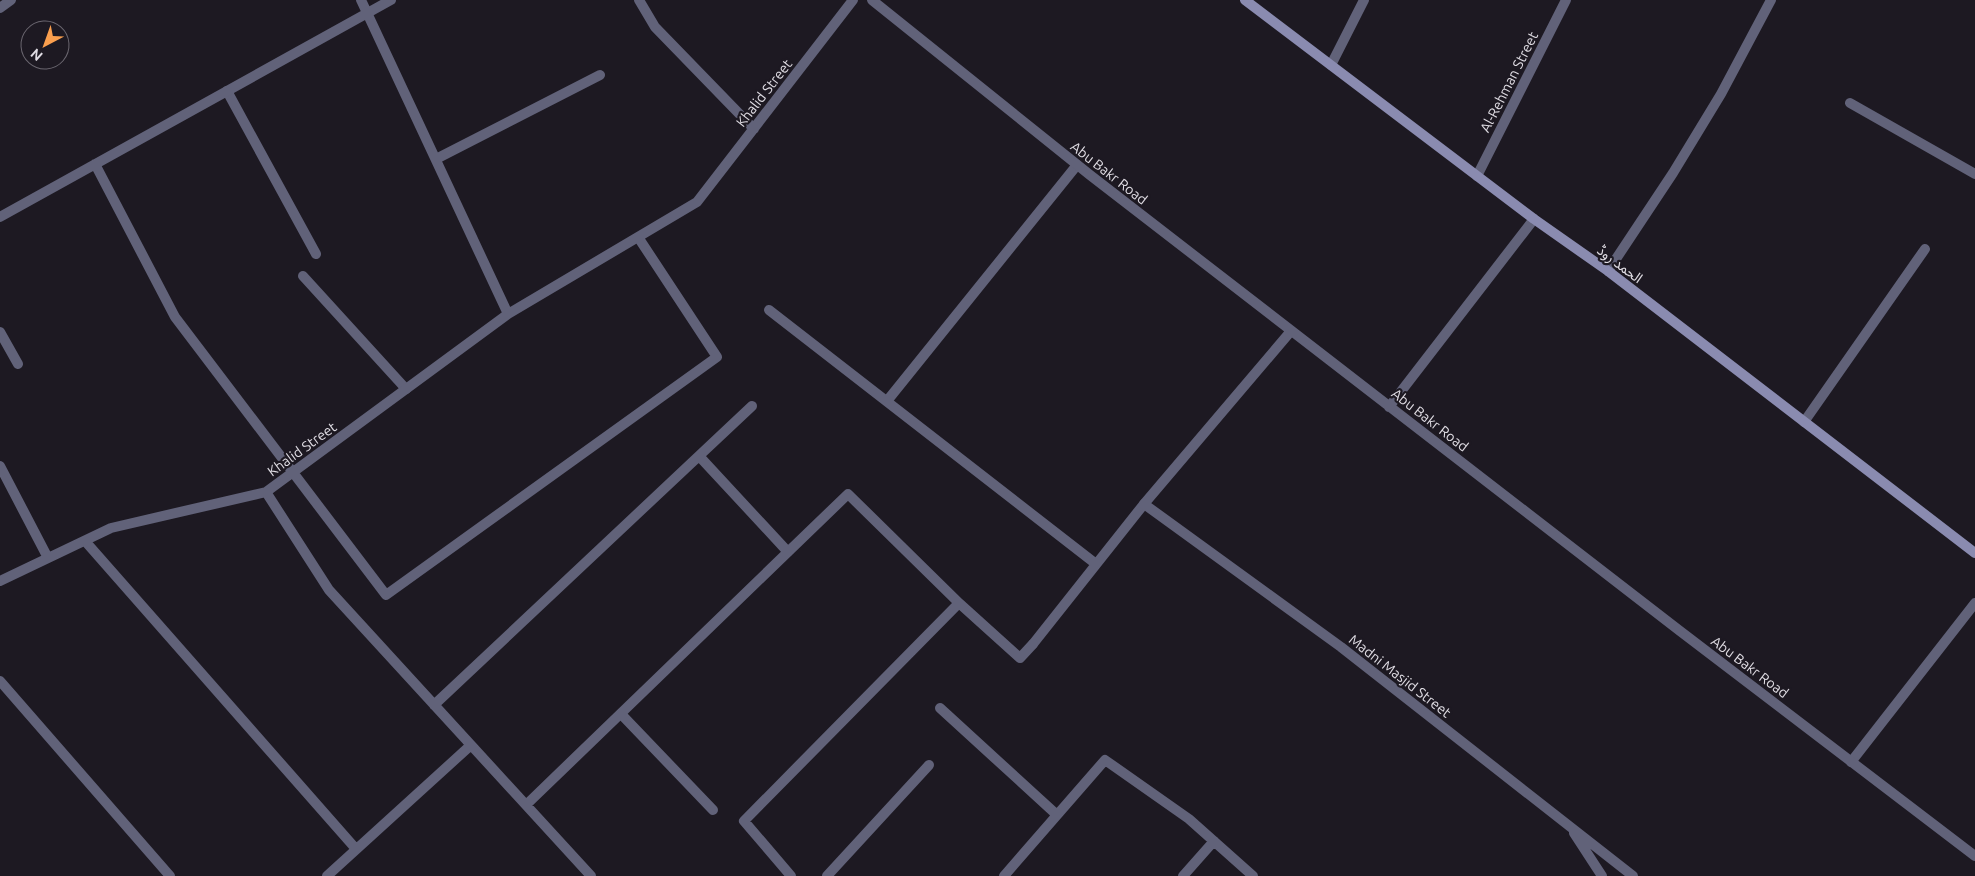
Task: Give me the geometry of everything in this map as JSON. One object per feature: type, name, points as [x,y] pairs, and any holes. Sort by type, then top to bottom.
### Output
[{"type":"street","points":[[0,8],[11,0]]},
{"type":"street","points":[[361,0],[508,314]]},
{"type":"street","points":[[0,217],[391,0]]},
{"type":"street","points":[[639,0],[656,27],[754,129]]},
{"type":"street","name":"Khalid Street","points":[[0,581],[110,528],[266,492],[508,314],[697,202],[853,0]]},
{"type":"street","name":"Abu Bakr Road","points":[[872,0],[1077,165],[1975,856]]},
{"type":"street","name":"الحمد روڈ","points":[[1245,0],[1534,219],[1608,271],[1975,553]]},
{"type":"street","points":[[1331,65],[1364,0]]},
{"type":"street","name":"Al-Rehman Street","points":[[1477,176],[1566,0]]},
{"type":"street","points":[[1608,271],[1673,173],[1721,94],[1771,0]]},
{"type":"street","points":[[436,160],[600,76]]},
{"type":"street","points":[[227,91],[316,254]]},
{"type":"street","points":[[1850,103],[1975,174]]},
{"type":"street","points":[[94,164],[175,317],[386,595],[718,357],[638,237]]},
{"type":"street","points":[[887,401],[1077,165]]},
{"type":"street","points":[[1389,406],[1534,219]]},
{"type":"street","points":[[1804,422],[1925,249]]},
{"type":"street","points":[[303,276],[406,389]]},
{"type":"street","points":[[769,310],[1096,564]]},
{"type":"street","points":[[526,805],[848,494],[959,602],[1020,658],[1144,504],[1291,331]]},
{"type":"street","points":[[0,332],[18,364]]},
{"type":"street","points":[[434,705],[752,406]]},
{"type":"street","points":[[699,456],[788,552]]},
{"type":"street","points":[[0,466],[48,558]]},
{"type":"street","points":[[266,492],[329,590],[591,876]]},
{"type":"street","name":"Madni Masjid Street","points":[[1144,504],[1341,647],[1633,876]]},
{"type":"street","points":[[85,540],[356,849]]},
{"type":"street","points":[[792,876],[744,821],[959,602]]},
{"type":"street","points":[[1851,762],[1975,603]]},
{"type":"street","points":[[0,681],[170,876]]},
{"type":"street","points":[[940,708],[1057,815]]},
{"type":"street","points":[[620,714],[714,810]]},
{"type":"street","points":[[326,876],[471,745]]},
{"type":"street","points":[[1004,876],[1105,760],[1189,819],[1253,876]]},
{"type":"street","points":[[827,876],[929,765]]},
{"type":"street","points":[[1569,826],[1602,876]]},
{"type":"street","points":[[1183,876],[1214,841]]}]
